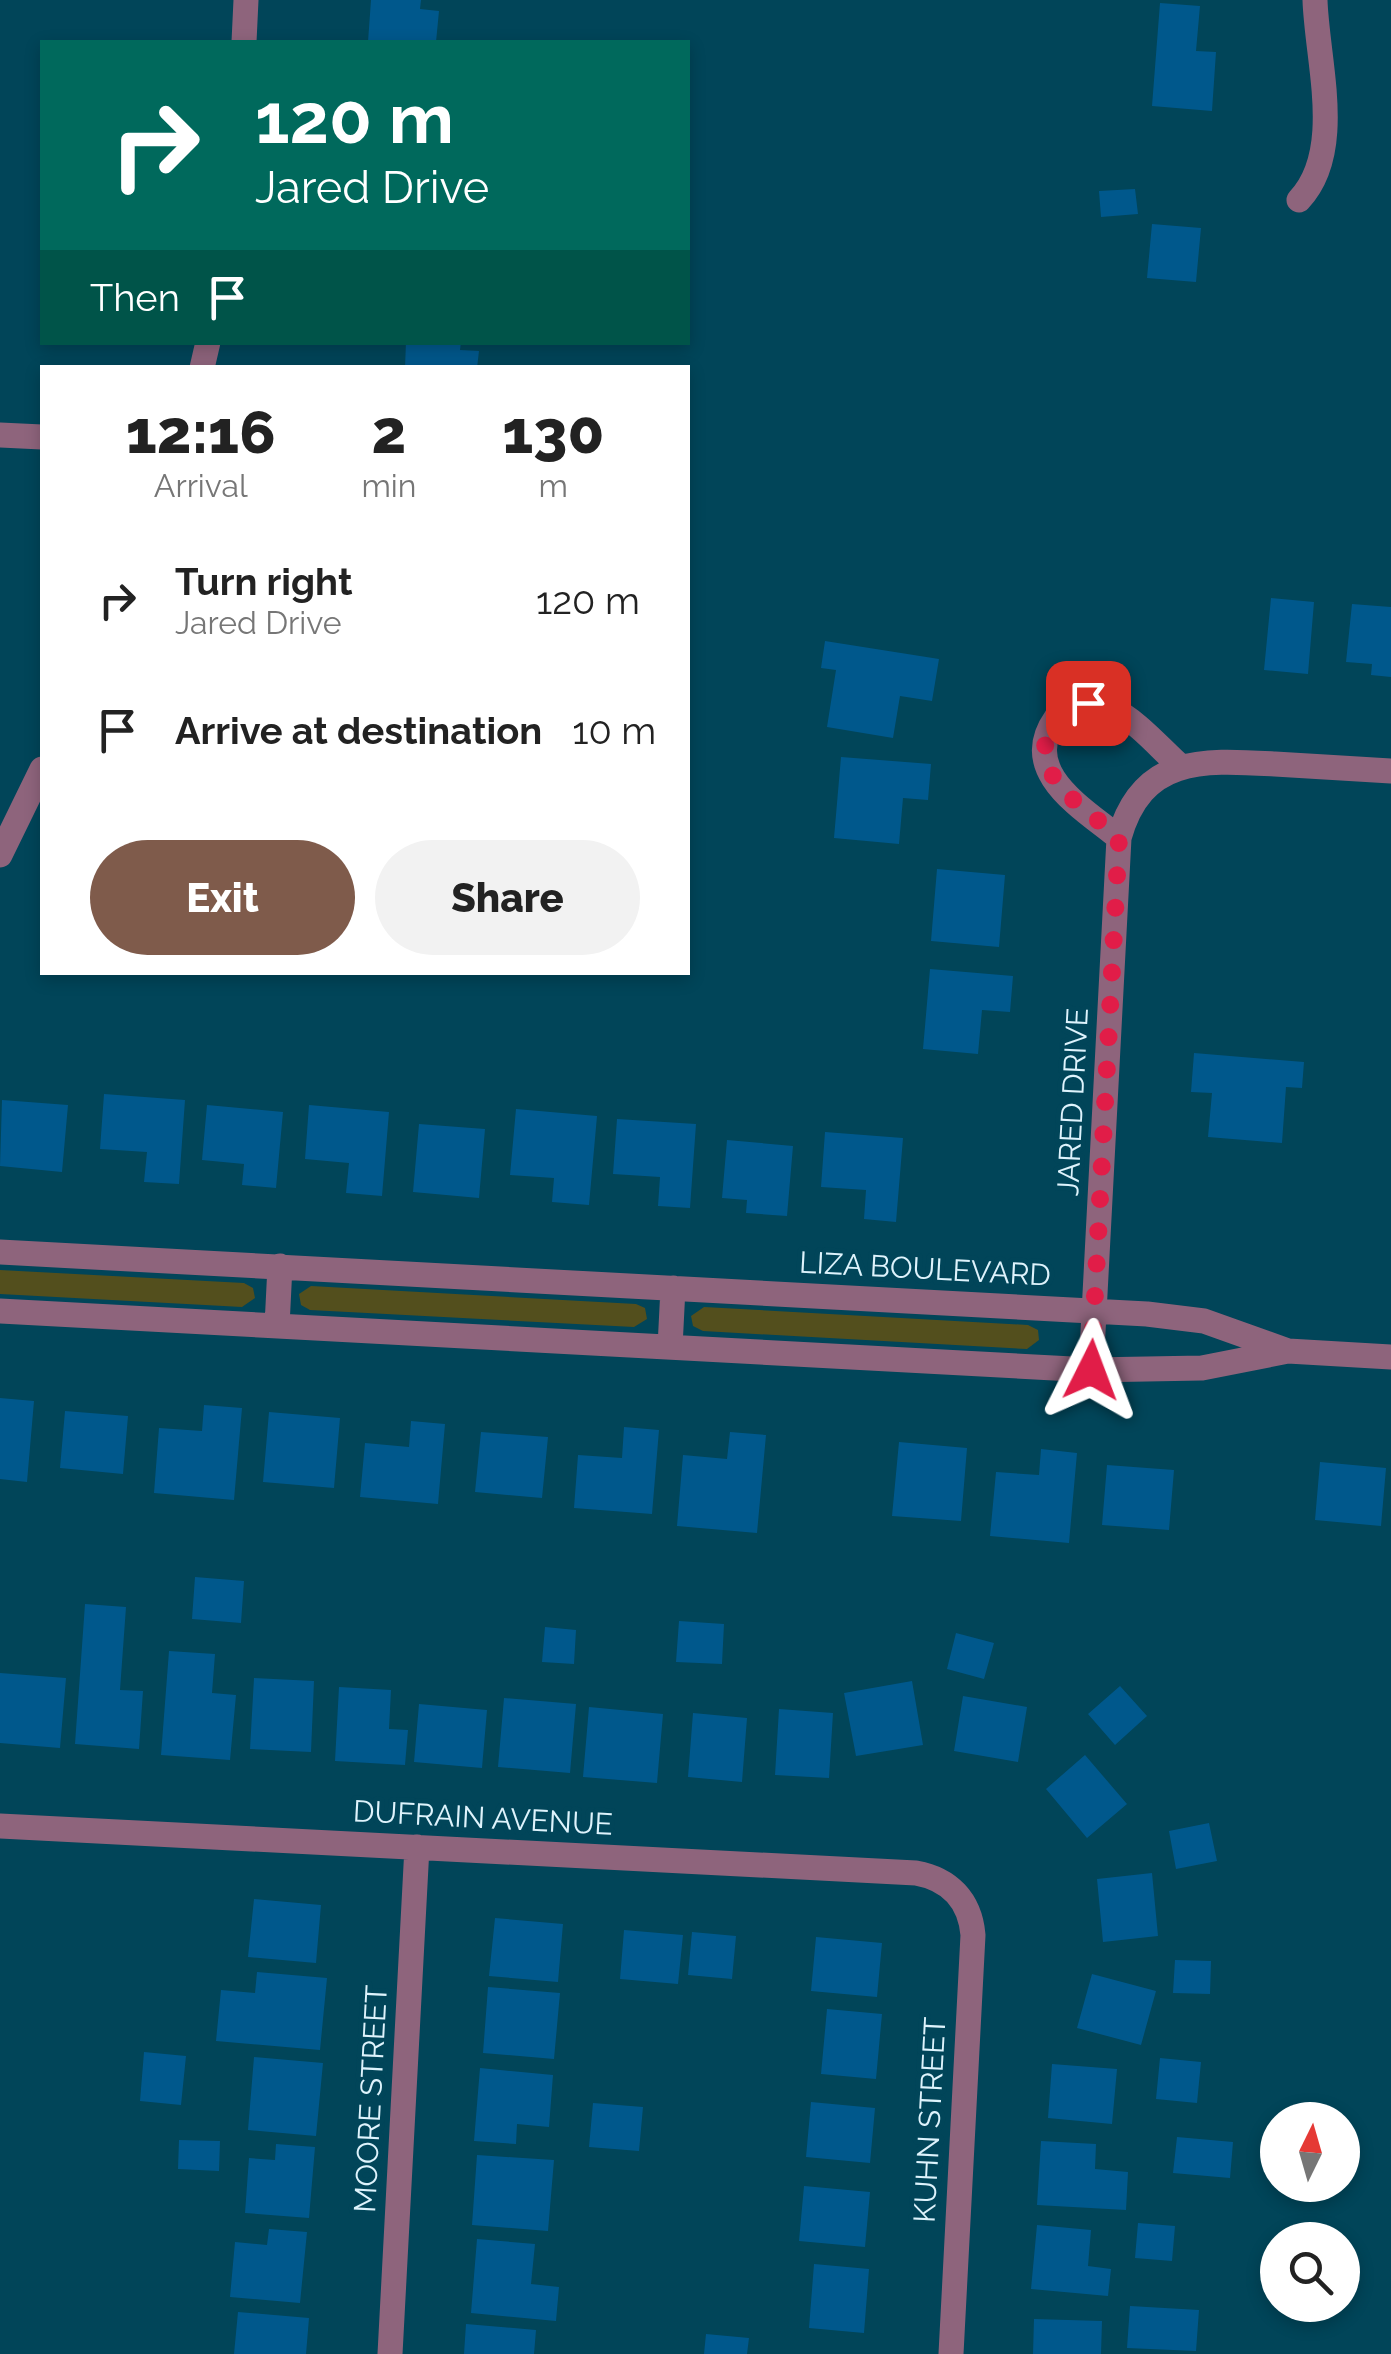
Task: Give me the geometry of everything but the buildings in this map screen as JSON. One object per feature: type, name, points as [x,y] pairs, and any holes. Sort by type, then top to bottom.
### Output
[{"type":"street","points":[[244,40],[246,0]]},
{"type":"street","points":[[1299,200],[1318,176],[1323,149],[1315,0]]},
{"type":"street","points":[[0,434],[40,437]]},
{"type":"street","points":[[1119,838],[1048,774],[1043,751],[1056,718],[1088,703],[1115,708],[1180,766],[1216,761],[1391,771]]},
{"type":"street","name":"JARED DRIVE","points":[[1091,1370],[1119,838],[1140,794],[1180,766]]},
{"type":"street","points":[[0,855],[40,773]]},
{"type":"street","name":"LIZA BOULEVARD","points":[[0,1252],[1094,1310],[1204,1320],[1288,1351]]},
{"type":"street","points":[[276,1326],[280,1266]]},
{"type":"street","points":[[670,1347],[673,1288]]},
{"type":"street","name":"LIZA BOULEVARD","points":[[0,1311],[1091,1370],[1202,1368],[1288,1351],[1391,1357]]},
{"type":"street","name":"DUFRAIN AVENUE","points":[[0,1826],[916,1873],[938,1879],[958,1894]]},
{"type":"street","name":"MOORE STREET","points":[[390,2354],[416,1848]]},
{"type":"street","name":"KUHN STREET","points":[[951,2354],[973,1935],[969,1912],[958,1894]]},
{"type":"shaded area","points":[[0,1270],[244,1283],[253,1288],[255,1298],[242,1307],[0,1294]]},
{"type":"shaded area","points":[[311,1286],[636,1304],[645,1308],[647,1319],[634,1327],[310,1310],[301,1305],[299,1294]]},
{"type":"shaded area","points":[[704,1307],[1028,1325],[1038,1330],[1039,1340],[1027,1349],[703,1331],[693,1326],[691,1316]]},
{"type":"route","points":[[1088,703],[1056,718],[1043,751],[1048,774],[1057,786],[1119,838],[1091,1370]]}]
